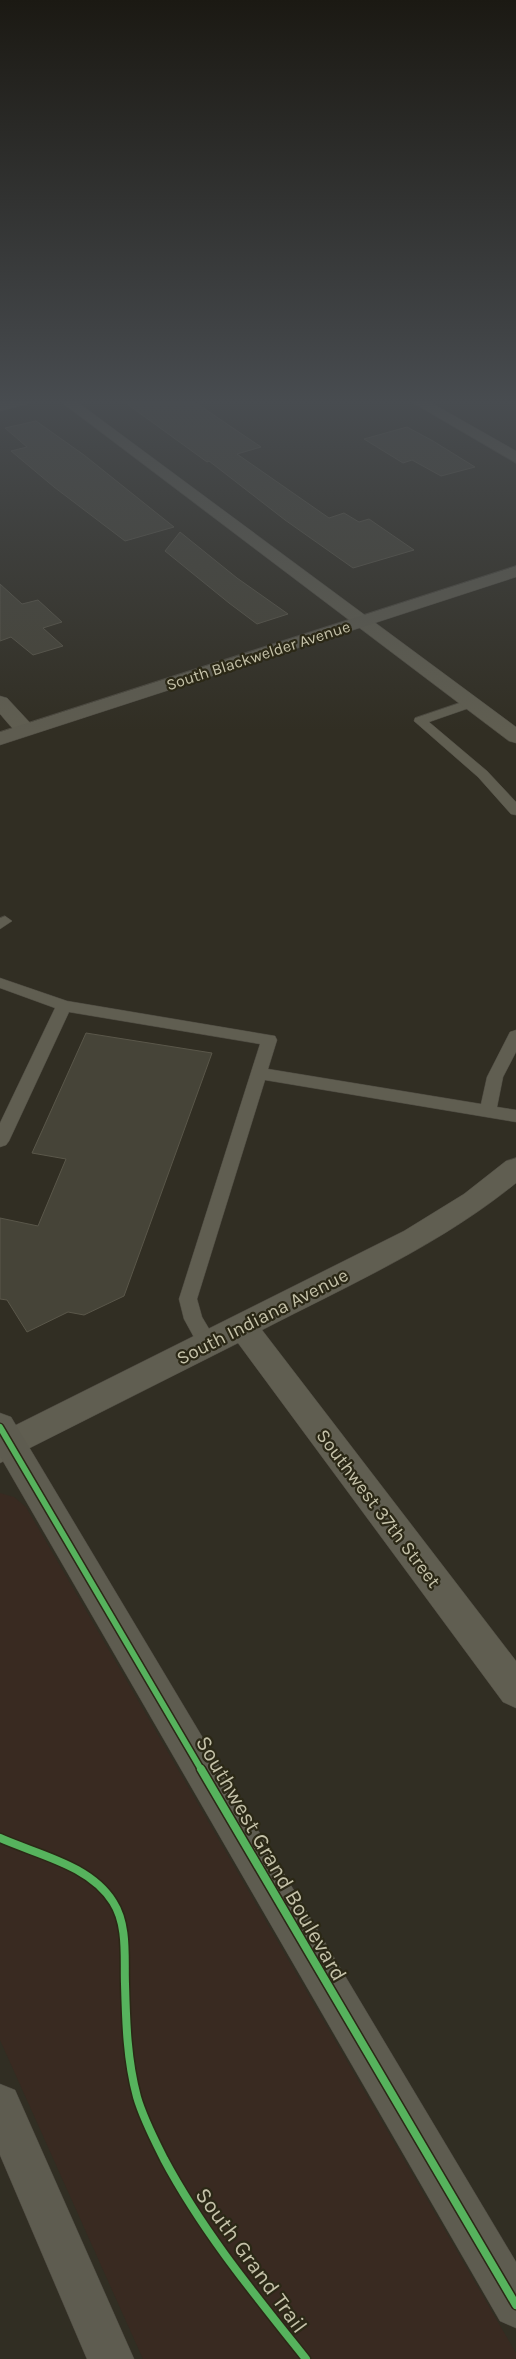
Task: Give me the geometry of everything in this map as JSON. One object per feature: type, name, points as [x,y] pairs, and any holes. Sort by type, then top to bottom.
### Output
[{"type":"street","points":[[213,511],[516,737]]},
{"type":"street","name":"South Blackwelder Avenue","points":[[0,739],[516,571]]},
{"type":"street","points":[[0,702],[26,730]]},
{"type":"street","name":"South Indiana Avenue","points":[[3,1440],[243,1327],[430,1230],[474,1202],[516,1168]]},
{"type":"street","name":"Southwest 37th Street","points":[[243,1327],[516,1690]]},
{"type":"street","name":"Southwest Grand Boulevard","points":[[3,1440],[516,2305]]},
{"type":"street","points":[[0,2105],[111,2359]]},
{"type":"lane","points":[[471,702],[420,721],[478,769],[504,795],[516,811]]},
{"type":"lane","points":[[0,983],[44,997],[64,1006],[269,1040],[197,1265],[188,1299],[193,1319],[208,1344]]},
{"type":"lane","points":[[0,1141],[64,1006]]},
{"type":"lane","points":[[488,1112],[495,1078],[516,1036]]},
{"type":"lane","points":[[259,1074],[516,1116]]},
{"type":"shaded area","points":[[0,1493],[14,1497],[26,1507],[516,2353],[516,2359],[143,2359],[0,2040]]},
{"type":"building","points":[[86,511],[154,511],[174,527],[125,541]]},
{"type":"building","points":[[274,511],[319,511],[329,518],[344,513],[359,522],[369,519],[414,550],[353,568]]},
{"type":"building","points":[[180,532],[237,578],[288,614],[257,624],[229,603],[165,551]]},
{"type":"building","points":[[0,584],[22,604],[38,600],[62,622],[43,628],[63,646],[33,655],[11,637],[0,641]]},
{"type":"building","points":[[86,1033],[212,1053],[124,1296],[84,1315],[68,1312],[27,1332],[7,1300],[0,1299],[0,1218],[38,1226],[66,1159],[32,1153]]},
{"type":"cycle path","points":[[0,1427],[516,2305]]},
{"type":"cycle path","name":"South Grand Trail","points":[[0,1838],[76,1870],[103,1889],[113,1902],[120,1920],[124,1942],[127,2026],[131,2069],[144,2118],[192,2208],[228,2259],[306,2359]]}]
